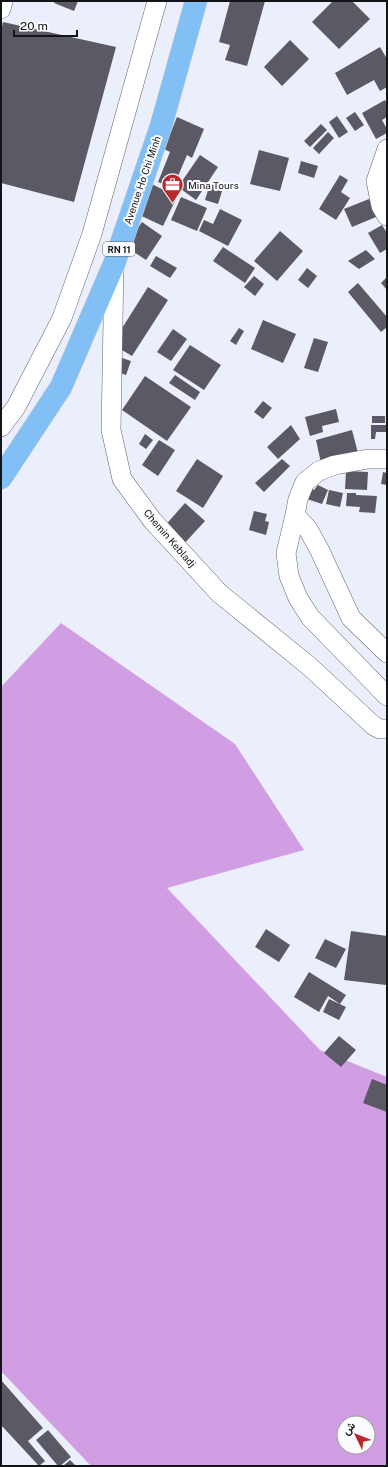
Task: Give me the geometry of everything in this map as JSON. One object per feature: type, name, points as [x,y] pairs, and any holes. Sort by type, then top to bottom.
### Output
[{"type":"main road","name":"Avenue Ho Chi Minh","points":[[1,478],[61,387],[114,264],[161,126],[196,1]]},
{"type":"street","points":[[1,9],[3,1]]},
{"type":"street","points":[[1,427],[16,407],[62,318],[92,234],[157,1]]},
{"type":"street","points":[[387,149],[376,181],[381,206],[387,216]]},
{"type":"street","name":"Chemin Kebladj","points":[[114,264],[111,430],[122,479],[152,520],[219,593],[309,666],[374,726],[380,729],[387,729]]},
{"type":"street","points":[[387,459],[352,461],[319,471],[305,482],[298,499],[286,553],[289,576],[298,598],[310,617],[387,696]]},
{"type":"street","points":[[295,515],[308,529],[320,551],[351,618],[387,653]]},
{"type":"shaded area","points":[[61,623],[235,744],[304,850],[167,888],[320,1050],[387,1077],[387,1466],[91,1466],[1,1371],[1,687]]},
{"type":"building","points":[[55,1],[78,1],[74,11],[54,3]]},
{"type":"building","points":[[230,1],[265,1],[247,66],[225,60],[230,45],[219,42]]},
{"type":"building","points":[[333,1],[352,1],[370,19],[339,49],[312,22]]},
{"type":"building","points":[[3,22],[116,47],[74,202],[1,183],[1,31]]},
{"type":"building","points":[[290,40],[309,59],[282,86],[264,67]]},
{"type":"building","points":[[380,47],[387,59],[387,87],[380,91],[374,80],[347,95],[335,73]]},
{"type":"building","points":[[385,100],[387,104],[387,117],[382,120],[387,129],[387,133],[376,139],[362,113]]},
{"type":"building","points":[[355,112],[364,125],[355,131],[346,118]]},
{"type":"building","points":[[337,116],[348,132],[339,138],[329,122]]},
{"type":"building","points":[[177,117],[204,129],[192,158],[187,155],[173,188],[158,182],[170,152],[164,149]]},
{"type":"building","points":[[321,124],[327,130],[310,147],[304,141]]},
{"type":"building","points":[[328,132],[334,138],[319,154],[313,148]]},
{"type":"building","points":[[259,150],[289,158],[280,191],[250,184]]},
{"type":"building","points":[[200,155],[218,167],[196,200],[178,187]]},
{"type":"building","points":[[301,161],[318,166],[314,178],[298,173]]},
{"type":"building","points":[[340,175],[348,180],[341,192],[350,198],[336,220],[319,209]]},
{"type":"building","points":[[150,183],[177,197],[163,226],[135,213]]},
{"type":"building","points":[[210,184],[223,188],[218,204],[205,200]]},
{"type":"building","points":[[181,197],[207,208],[197,231],[171,220]]},
{"type":"building","points":[[369,199],[376,217],[352,227],[344,209]]},
{"type":"building","points":[[220,209],[242,220],[228,246],[199,231],[204,220],[213,224]]},
{"type":"building","points":[[142,222],[162,236],[146,260],[125,246]]},
{"type":"building","points":[[382,225],[387,233],[387,249],[380,253],[368,233]]},
{"type":"building","points":[[280,231],[303,251],[277,281],[254,261]]},
{"type":"building","points":[[223,247],[255,268],[245,283],[213,261]]},
{"type":"building","points":[[366,250],[375,259],[359,269],[348,261]]},
{"type":"building","points":[[156,256],[177,268],[170,278],[150,266]]},
{"type":"building","points":[[307,268],[317,276],[308,288],[298,280]]},
{"type":"building","points":[[254,276],[264,284],[255,296],[244,287]]},
{"type":"building","points":[[387,277],[387,290],[381,283]]},
{"type":"building","points":[[358,283],[387,317],[387,327],[381,332],[348,292]]},
{"type":"building","points":[[148,287],[168,300],[132,356],[112,344]]},
{"type":"building","points":[[263,320],[296,334],[283,363],[251,349]]},
{"type":"building","points":[[239,328],[244,331],[236,345],[230,341]]},
{"type":"building","points":[[173,329],[187,339],[171,361],[157,352]]},
{"type":"building","points":[[314,338],[328,342],[318,372],[304,368]]},
{"type":"building","points":[[190,345],[221,365],[204,390],[173,370]]},
{"type":"building","points":[[116,356],[131,361],[126,375],[111,370]]},
{"type":"building","points":[[175,375],[200,392],[195,400],[169,383]]},
{"type":"building","points":[[145,376],[191,407],[167,441],[122,410]]},
{"type":"building","points":[[263,401],[272,408],[263,419],[254,412]]},
{"type":"building","points":[[336,409],[339,422],[322,426],[323,432],[310,436],[305,417]]},
{"type":"building","points":[[372,416],[385,416],[385,423],[372,423]]},
{"type":"building","points":[[291,425],[300,439],[278,459],[267,447]]},
{"type":"building","points":[[371,425],[387,425],[387,432],[376,432],[375,439],[371,439]]},
{"type":"building","points":[[352,430],[358,453],[321,463],[316,440]]},
{"type":"building","points":[[145,434],[153,440],[146,449],[139,444]]},
{"type":"building","points":[[159,440],[175,450],[158,476],[142,465]]},
{"type":"building","points":[[197,459],[223,476],[203,508],[176,491]]},
{"type":"building","points":[[282,459],[290,466],[264,492],[255,483]]},
{"type":"building","points":[[346,471],[368,472],[367,490],[345,489]]},
{"type":"building","points":[[383,472],[387,473],[387,485],[381,484]]},
{"type":"building","points":[[318,485],[328,490],[322,504],[304,498],[311,489],[314,490]]},
{"type":"building","points":[[329,490],[343,493],[340,507],[326,504]]},
{"type":"building","points":[[347,493],[377,496],[375,513],[359,512],[360,507],[346,506]]},
{"type":"building","points":[[185,503],[205,521],[182,546],[162,529]]},
{"type":"building","points":[[254,511],[267,514],[265,521],[269,522],[266,535],[249,530]]},
{"type":"building","points":[[266,929],[290,945],[279,962],[255,947]]},
{"type":"building","points":[[351,931],[387,936],[386,985],[344,980]]},
{"type":"building","points":[[325,939],[346,949],[336,968],[315,958]]},
{"type":"building","points":[[309,972],[346,995],[340,1004],[328,996],[319,1012],[294,997]]},
{"type":"building","points":[[329,999],[346,1007],[339,1020],[323,1012]]},
{"type":"building","points":[[339,1036],[356,1050],[341,1067],[324,1053]]},
{"type":"building","points":[[372,1079],[387,1085],[387,1112],[363,1103]]},
{"type":"building","points":[[1,1380],[43,1428],[28,1441],[45,1461],[39,1466],[1,1425]]},
{"type":"building","points":[[48,1430],[71,1457],[60,1466],[58,1466],[36,1440]]},
{"type":"building","points":[[70,1460],[76,1466],[63,1466]]},
{"type":"place","name":"Mina Tours","points":[[172,204]]}]
